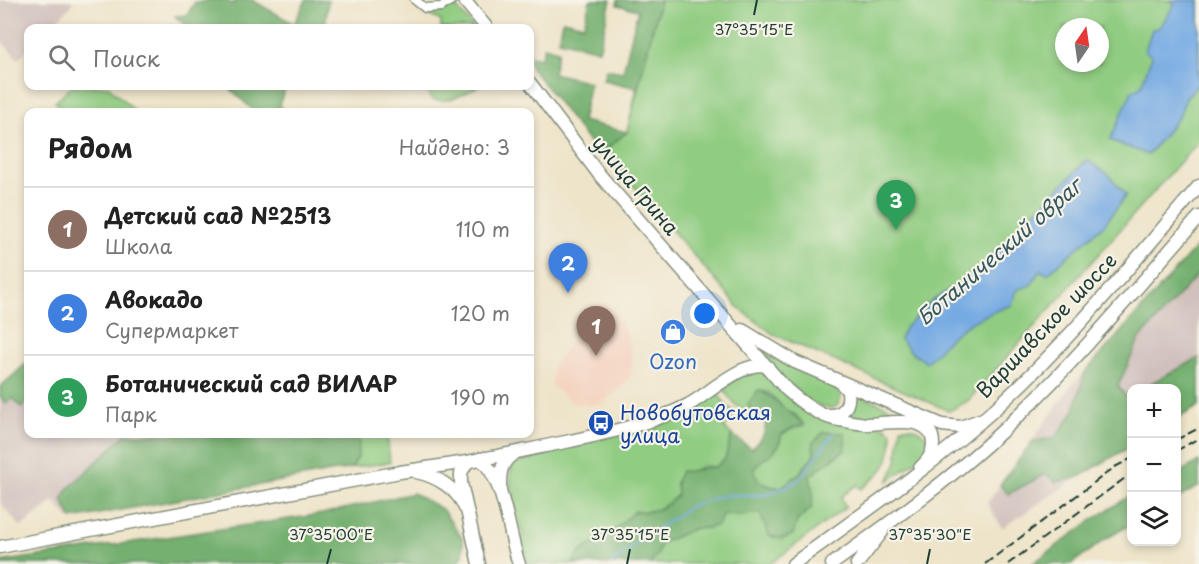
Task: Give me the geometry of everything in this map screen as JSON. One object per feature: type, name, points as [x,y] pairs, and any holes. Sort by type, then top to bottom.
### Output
[{"type":"street","points":[[415,0],[424,8],[441,7],[452,0]]},
{"type":"street","points":[[464,0],[484,24]]},
{"type":"street","name":"улица Грина","points":[[534,88],[598,173],[715,309],[746,337],[841,383],[949,427],[968,426],[996,408]]},
{"type":"street","name":"Варшавское шоссе","points":[[793,564],[937,459],[996,408],[1080,322],[1199,186]]},
{"type":"street","name":"Варшавское шоссе","points":[[832,564],[892,521],[993,439],[1039,396],[1083,350],[1199,217]]},
{"type":"street","points":[[742,371],[746,356],[746,337]]},
{"type":"street","name":"улица Грина","points":[[746,337],[756,353],[797,399],[818,412],[831,418],[854,423],[912,423],[927,429],[933,441],[930,456],[896,489]]},
{"type":"street","points":[[742,371],[756,353]]},
{"type":"street","points":[[0,548],[400,472],[467,462],[602,434],[659,418],[692,403],[742,371],[760,365],[768,367]]},
{"type":"street","points":[[818,412],[832,416],[845,410],[848,392],[841,383]]},
{"type":"street","points":[[500,493],[500,469],[514,453]]},
{"type":"street","points":[[480,459],[492,471],[500,493],[517,564]]},
{"type":"street","points":[[467,462],[461,478],[479,564]]},
{"type":"street","points":[[400,472],[418,472],[443,483],[462,502],[468,518]]},
{"type":"street","points":[[857,564],[892,521]]},
{"type":"shaded area","points":[[0,0],[72,0],[71,6],[53,24],[24,24],[24,53],[18,59],[0,39]]},
{"type":"shaded area","points":[[1199,244],[1199,401],[1181,391],[1181,384],[1127,384],[1127,441],[1077,478],[1002,528],[987,503],[1069,389]]},
{"type":"shaded area","points":[[605,302],[627,335],[632,362],[630,377],[622,387],[601,404],[572,403],[552,385],[552,366]]},
{"type":"shaded area","points":[[24,366],[24,438],[154,438],[70,520],[54,501],[21,527],[0,503],[0,387]]},
{"type":"green space","points":[[225,0],[233,4],[236,0],[252,0],[294,24],[184,24],[175,16],[187,15],[195,2]]},
{"type":"green space","points":[[306,0],[328,0],[325,24],[294,24]]},
{"type":"green space","points":[[590,0],[611,0],[599,50],[559,40],[563,20],[584,25]]},
{"type":"green space","points":[[618,0],[660,0],[632,111],[637,88],[603,80],[606,69],[623,72],[638,10],[617,5]]},
{"type":"green space","points":[[660,0],[1199,0],[1199,141],[968,401],[949,411],[773,334],[739,308],[604,151],[627,131]]},
{"type":"green space","points":[[455,6],[471,24],[441,24],[441,21],[428,15],[430,11],[440,12]]},
{"type":"green space","points":[[544,47],[558,51],[553,73],[590,82],[582,121],[627,132],[599,155],[534,71],[534,57],[541,58]]},
{"type":"green space","points":[[68,90],[112,90],[132,108],[62,108],[55,102]]},
{"type":"green space","points":[[231,90],[285,90],[279,105],[282,108],[251,108]]},
{"type":"green space","points":[[428,90],[471,90],[444,100],[431,99]]},
{"type":"green space","points":[[1199,244],[1199,273],[1139,340],[1118,386],[1127,398],[1127,448],[1077,478],[1056,482],[1046,474],[1008,494],[1000,485],[1032,442],[1056,437],[1073,413],[1085,372]]},
{"type":"green space","points":[[761,350],[783,363],[832,385],[841,397],[838,404],[833,408],[826,408],[803,396],[783,379]]},
{"type":"green space","points":[[1199,358],[1199,406],[1181,417],[1181,384],[1151,384]]},
{"type":"green space","points":[[24,366],[24,406],[22,408],[13,398],[6,404],[0,396],[0,387]]},
{"type":"green space","points":[[763,370],[800,407],[885,427],[892,432],[890,452],[882,471],[861,489],[857,485],[841,497],[846,507],[770,564],[650,564],[657,555],[661,543],[695,528],[707,528],[723,514],[735,516],[760,513],[797,521],[812,507],[813,494],[810,477],[845,450],[813,442],[814,455],[799,474],[780,488],[769,486],[758,480],[754,469],[761,459],[779,445],[782,434],[803,424],[796,415],[786,410],[769,393],[758,390],[748,404],[753,415],[736,405],[723,389],[738,376]]},
{"type":"green space","points":[[758,390],[770,396],[804,425],[782,434],[774,451],[754,469],[758,480],[769,486],[780,488],[799,474],[814,455],[813,442],[824,432],[845,433],[845,450],[810,477],[813,494],[812,507],[797,521],[793,535],[781,539],[769,536],[760,513],[735,516],[723,514],[718,525],[695,528],[661,543],[657,555],[650,564],[573,564],[584,549],[604,538],[635,511],[658,509],[668,504],[677,495],[676,482],[681,471],[715,467],[725,459],[732,435],[752,449],[764,434],[766,424],[753,415],[748,404]]},
{"type":"green space","points":[[851,392],[908,415],[869,417],[842,414]]},
{"type":"green space","points":[[718,394],[735,412],[724,428],[732,435],[725,459],[715,467],[703,466],[676,482],[677,495],[668,504],[653,511],[635,511],[604,539],[584,549],[573,564],[529,564],[521,541],[523,537],[510,481],[510,473],[516,464],[533,459],[536,454],[673,421]]},
{"type":"green space","points":[[901,427],[917,429],[929,441],[923,456],[888,481],[897,462]]},
{"type":"green space","points":[[122,438],[356,438],[359,441],[358,457],[352,468],[72,519],[62,500],[68,489]]},
{"type":"green space","points":[[352,438],[387,438],[390,462],[352,468],[358,457]]},
{"type":"green space","points":[[1199,461],[1199,486],[1181,497],[1181,492],[1181,472]]},
{"type":"green space","points":[[413,493],[442,509],[463,539],[463,556],[456,564],[0,564],[0,562],[322,514]]},
{"type":"green space","points":[[1127,498],[1127,526],[1071,564],[1032,564]]},
{"type":"water","points":[[1170,0],[1199,0],[1199,68],[1197,72],[1199,83],[1186,98],[1179,116],[1148,155],[1110,140],[1132,91],[1141,86],[1152,56],[1145,51],[1152,29],[1159,28],[1175,4]]},
{"type":"water","points":[[1087,160],[1108,174],[1126,195],[1105,224],[1047,274],[1040,270],[1031,285],[1017,290],[1012,305],[969,324],[953,335],[926,362],[912,353],[900,339],[906,327],[932,301],[980,270],[996,250],[1008,246],[1014,232],[1028,227],[1032,215]]},
{"type":"waterway","name":"Ботанический овраг","points":[[612,564],[622,554],[692,505],[726,495],[766,495],[798,481],[834,433]]},
{"type":"railway","points":[[1180,438],[1199,428]]},
{"type":"railway","points":[[1181,448],[1199,438]]},
{"type":"railway","points":[[985,564],[1115,467],[1127,461]]},
{"type":"railway","points":[[1008,564],[1127,477]]},
{"type":"place","name":"Ботанический сад ВИЛАР","points":[[896,230]]},
{"type":"place","name":"Авокадо","points":[[568,293]]},
{"type":"place","name":"Ozon","points":[[673,332]]},
{"type":"place","name":"Детский сад №2513","points":[[596,356]]},
{"type":"place","name":"Новобутовская улица","points":[[601,423]]}]
